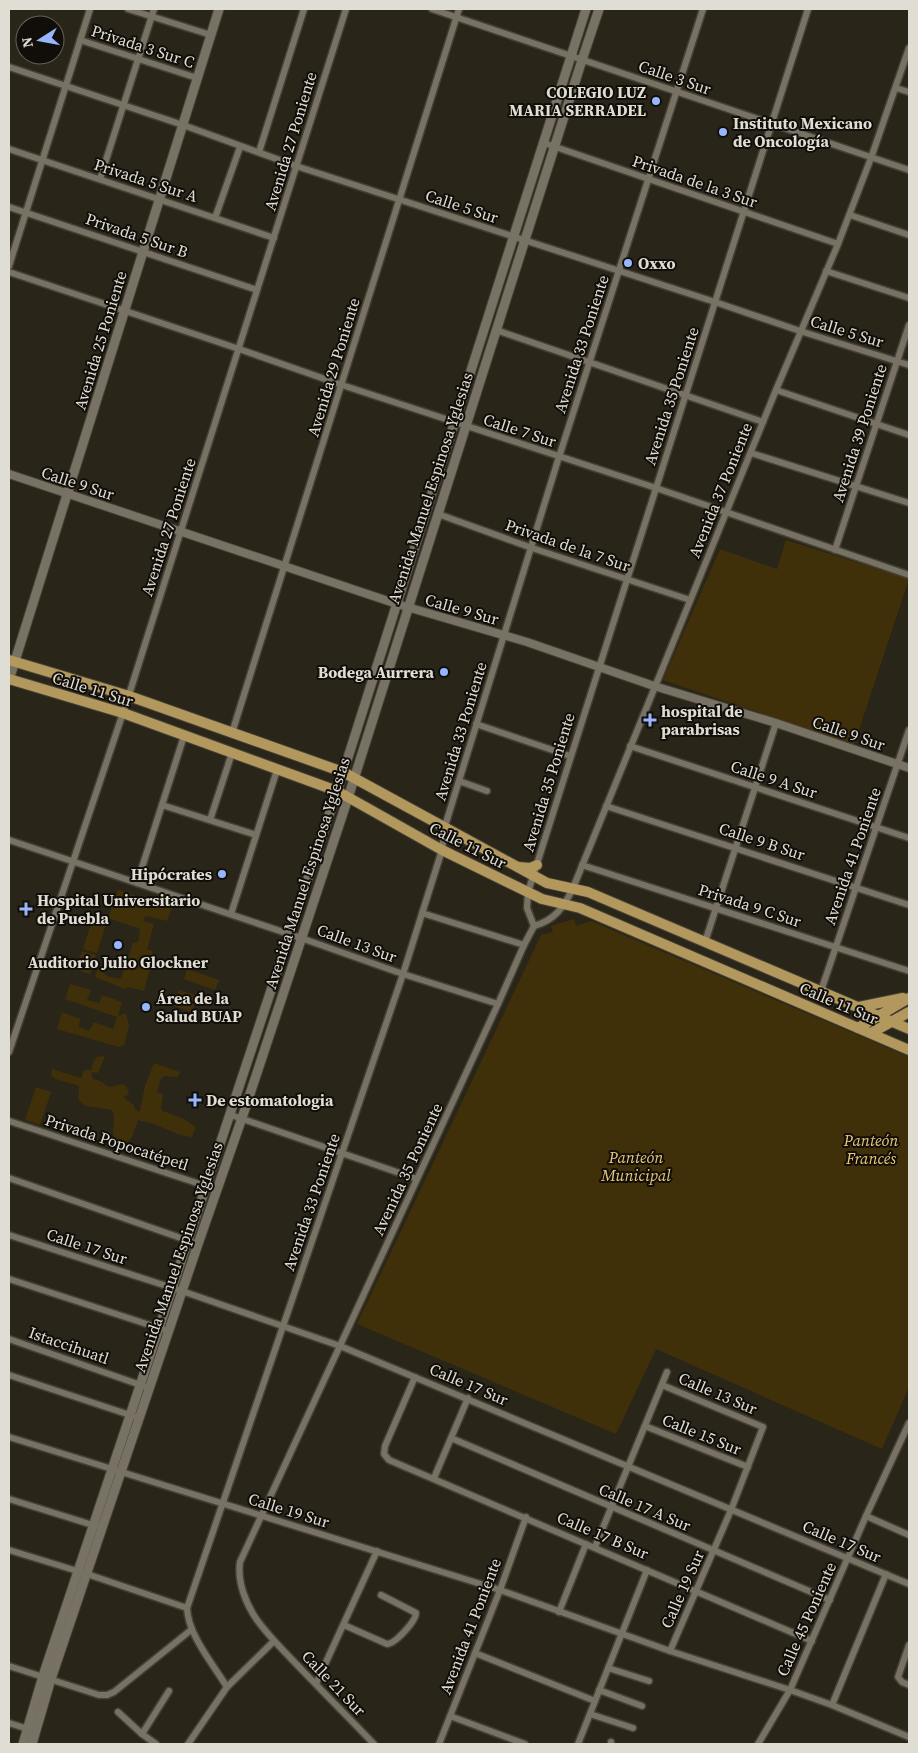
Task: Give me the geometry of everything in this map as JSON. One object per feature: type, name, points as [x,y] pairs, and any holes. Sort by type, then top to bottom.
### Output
[{"type":"main road","name":"Avenida 25 Poniente","points":[[9,679],[12,661],[67,494],[219,9]]},
{"type":"main road","name":"Avenida Manuel Espinosa Yglesias","points":[[98,1526],[112,1468],[231,1115],[337,791],[586,9]]},
{"type":"main road","name":"Avenida Manuel Espinosa Yglesias","points":[[32,1744],[32,1730],[47,1677],[98,1526],[121,1471],[242,1118],[348,798],[599,9]]},
{"type":"main road","name":"Calle 11 Sur","points":[[12,661],[129,696],[343,772],[548,883],[588,892],[909,1029]]},
{"type":"main road","name":"Calle 11 Sur","points":[[9,679],[123,713],[337,791],[442,850],[542,899],[588,912],[909,1050]]},
{"type":"main road","points":[[518,867],[530,868],[537,865]]},
{"type":"main road","points":[[858,1028],[909,998]]},
{"type":"main road","points":[[858,1007],[909,998]]},
{"type":"main road","points":[[871,1034],[909,1012]]},
{"type":"main road","name":"Avenida Manuel Espinosa Yglesias","points":[[23,1744],[32,1730]]},
{"type":"street","points":[[9,266],[90,9]]},
{"type":"street","points":[[128,9],[211,35]]},
{"type":"street","points":[[100,180],[154,9]]},
{"type":"street","points":[[259,152],[304,9]]},
{"type":"street","name":"Avenida 27 Poniente","points":[[9,1052],[11,1035],[129,696],[346,9]]},
{"type":"street","name":"Calle 3 Sur","points":[[432,9],[909,170]]},
{"type":"street","name":"Avenida 29 Poniente","points":[[232,733],[459,9]]},
{"type":"street","name":"Avenida 33 Poniente","points":[[191,1630],[187,1619],[187,1608],[403,974],[442,850],[445,826],[503,635],[703,9]]},
{"type":"street","name":"Avenida 35 Poniente","points":[[274,1641],[250,1608],[238,1573],[240,1562],[534,926],[527,908],[528,892],[808,9]]},
{"type":"street","name":"Privada 3 Sur C","points":[[80,40],[197,78]]},
{"type":"street","name":"Avenida 37 Poniente","points":[[534,926],[550,920],[565,904],[573,888],[800,331],[850,215],[909,48]]},
{"type":"street","name":"Calle 5 Sur","points":[[9,67],[183,125],[296,166],[909,365]]},
{"type":"street","points":[[896,88],[909,92]]},
{"type":"street","name":"Privada de la 3 Sur","points":[[544,143],[838,244]]},
{"type":"street","points":[[215,218],[240,146]]},
{"type":"street","name":"Privada 5 Sur A","points":[[9,149],[274,238]]},
{"type":"street","name":"Privada 5 Sur B","points":[[9,207],[257,290]]},
{"type":"street","points":[[850,215],[909,235]]},
{"type":"street","points":[[826,271],[909,298]]},
{"type":"street","name":"Calle 7 Sur","points":[[9,272],[455,423],[656,488],[909,575]]},
{"type":"street","name":"Avenida 39 Poniente","points":[[835,550],[909,324]]},
{"type":"street","points":[[496,330],[763,422]]},
{"type":"street","points":[[776,390],[909,436]]},
{"type":"street","points":[[750,453],[909,503]]},
{"type":"street","name":"Calle 9 Sur","points":[[9,474],[408,608],[503,635],[909,768]]},
{"type":"street","name":"Privada de la 7 Sur","points":[[438,514],[532,548],[690,600]]},
{"type":"street","points":[[705,942],[776,723]]},
{"type":"street","points":[[476,724],[570,756]]},
{"type":"street","name":"Avenida 41 Poniente","points":[[820,991],[909,730]]},
{"type":"street","points":[[137,883],[184,736]]},
{"type":"street","name":"Calle 9 A Sur","points":[[630,746],[909,838]]},
{"type":"street","points":[[210,820],[232,753]]},
{"type":"street","points":[[231,914],[277,770]]},
{"type":"street","points":[[459,781],[487,790]]},
{"type":"street","points":[[162,805],[256,835]]},
{"type":"street","name":"Calle 9 B Sur","points":[[606,806],[909,904]]},
{"type":"street","name":"Calle 13 Sur","points":[[9,840],[403,974],[498,1004]]},
{"type":"street","name":"Privada 9 C Sur","points":[[582,865],[909,971]]},
{"type":"street","points":[[422,913],[524,945]]},
{"type":"street","points":[[231,1115],[417,1179]]},
{"type":"street","name":"Privada Popocatépetl","points":[[9,1121],[217,1190]]},
{"type":"street","points":[[9,1178],[198,1244]]},
{"type":"street","name":"Calle 17 Sur","points":[[9,1235],[182,1291],[340,1346],[909,1584]]},
{"type":"street","points":[[9,1279],[168,1331]]},
{"type":"street","name":"Istaccihuatl","points":[[9,1339],[149,1388]]},
{"type":"street","points":[[595,1547],[668,1372]]},
{"type":"street","points":[[9,1375],[139,1418]]},
{"type":"street","name":"Calle 17 B Sur","points":[[415,1377],[385,1446],[384,1454],[389,1460],[812,1641]]},
{"type":"street","name":"Calle 13 Sur","points":[[662,1385],[763,1427]]},
{"type":"street","points":[[434,1478],[468,1398]]},
{"type":"street","name":"Calle 45 Poniente","points":[[790,1690],[909,1423]]},
{"type":"street","name":"Calle 15 Sur","points":[[646,1426],[748,1467]]},
{"type":"street","name":"Calle 19 Sur","points":[[670,1651],[714,1551],[763,1427]]},
{"type":"street","name":"Calle 19 Sur","points":[[9,1437],[500,1590],[670,1651],[832,1705],[909,1737]]},
{"type":"street","name":"Calle 17 A Sur","points":[[451,1438],[830,1600]]},
{"type":"street","points":[[9,1499],[98,1526]]},
{"type":"street","points":[[866,1516],[909,1534]]},
{"type":"street","name":"Avenida 41 Poniente","points":[[439,1744],[500,1590],[526,1517]]},
{"type":"street","points":[[559,1612],[586,1544]]},
{"type":"street","points":[[9,1550],[187,1608]]},
{"type":"street","points":[[316,1684],[377,1551]]},
{"type":"street","points":[[578,1744],[647,1570]]},
{"type":"street","points":[[832,1705],[886,1574]]},
{"type":"street","points":[[344,1625],[387,1644],[393,1643],[415,1619],[416,1613],[381,1595]]},
{"type":"street","points":[[9,1666],[99,1695],[107,1695],[114,1692],[191,1630],[227,1687]]},
{"type":"street","points":[[188,1744],[227,1687],[274,1641]]},
{"type":"street","name":"Calle 21 Sur","points":[[274,1641],[374,1744]]},
{"type":"street","points":[[909,1645],[898,1677],[902,1682],[909,1685]]},
{"type":"street","points":[[475,1653],[595,1701]]},
{"type":"street","points":[[608,1668],[650,1681]]},
{"type":"street","points":[[599,1690],[642,1706]]},
{"type":"street","points":[[758,1744],[790,1690]]},
{"type":"street","points":[[142,1734],[169,1691]]},
{"type":"street","points":[[118,1712],[156,1744]]},
{"type":"street","points":[[590,1714],[633,1728]]},
{"type":"street","points":[[450,1716],[525,1744]]},
{"type":"street","points":[[9,1723],[32,1730]]},
{"type":"green space","points":[[786,540],[909,579],[854,745],[663,680],[720,549],[777,569]]},
{"type":"green space","points":[[118,890],[172,908],[167,921],[146,916],[143,921],[154,924],[147,949],[152,951],[153,955],[144,991],[128,987],[125,989],[95,977],[98,969],[109,977],[121,979],[133,943],[138,942],[140,929],[108,918]]},
{"type":"green space","points":[[94,914],[108,918],[97,953],[83,949]]},
{"type":"green space","name":"Panteón Municipal","points":[[574,919],[576,926],[591,921],[909,1057],[909,1387],[882,1449],[656,1349],[616,1434],[357,1324],[541,935],[553,932],[551,926]]},
{"type":"green space","points":[[82,951],[96,955],[90,974],[75,969]]},
{"type":"green space","points":[[187,969],[219,980],[215,990],[184,979]]},
{"type":"green space","points":[[70,984],[91,990],[87,1000],[99,1003],[102,995],[122,1002],[118,1016],[126,1013],[129,1026],[124,1045],[119,1047],[57,1029],[62,1012],[80,1019],[79,1027],[89,1031],[94,1022],[113,1029],[117,1017],[65,999]]},
{"type":"green space","points":[[179,990],[197,996],[192,1012],[174,1006]]},
{"type":"green space","points":[[104,1056],[98,1073],[91,1072],[93,1079],[109,1087],[123,1084],[127,1087],[129,1095],[124,1096],[125,1099],[134,1105],[138,1112],[140,1111],[145,1086],[154,1063],[180,1072],[178,1077],[165,1076],[161,1079],[157,1092],[163,1094],[161,1109],[163,1111],[184,1119],[196,1127],[192,1137],[180,1135],[154,1124],[138,1120],[132,1137],[127,1142],[120,1141],[114,1134],[114,1114],[112,1110],[85,1106],[78,1099],[79,1086],[51,1076],[52,1069],[81,1078],[84,1070],[91,1070],[97,1057]]},
{"type":"green space","points":[[36,1087],[51,1092],[40,1125],[25,1120]]},
{"type":"place","name":"COLEGIO LUZ MARIA SERRADEL","points":[[656,101]]},
{"type":"place","name":"Instituto Mexicano de Oncología","points":[[723,132]]},
{"type":"place","name":"Oxxo","points":[[628,263]]},
{"type":"place","name":"Bodega Aurrera","points":[[444,672]]},
{"type":"place","name":"hospital de parabrisas","points":[[650,720]]},
{"type":"place","name":"Hipócrates","points":[[222,874]]},
{"type":"place","name":"Hospital Universitario de Puebla","points":[[26,909]]},
{"type":"place","name":"Auditorio Julio Glockner","points":[[118,945]]},
{"type":"place","name":"Área de la Salud BUAP","points":[[146,1007]]},
{"type":"place","name":"De estomatologia","points":[[195,1100]]},
{"type":"park label","name":"Panteón Francés","points":[[871,1149]]}]
